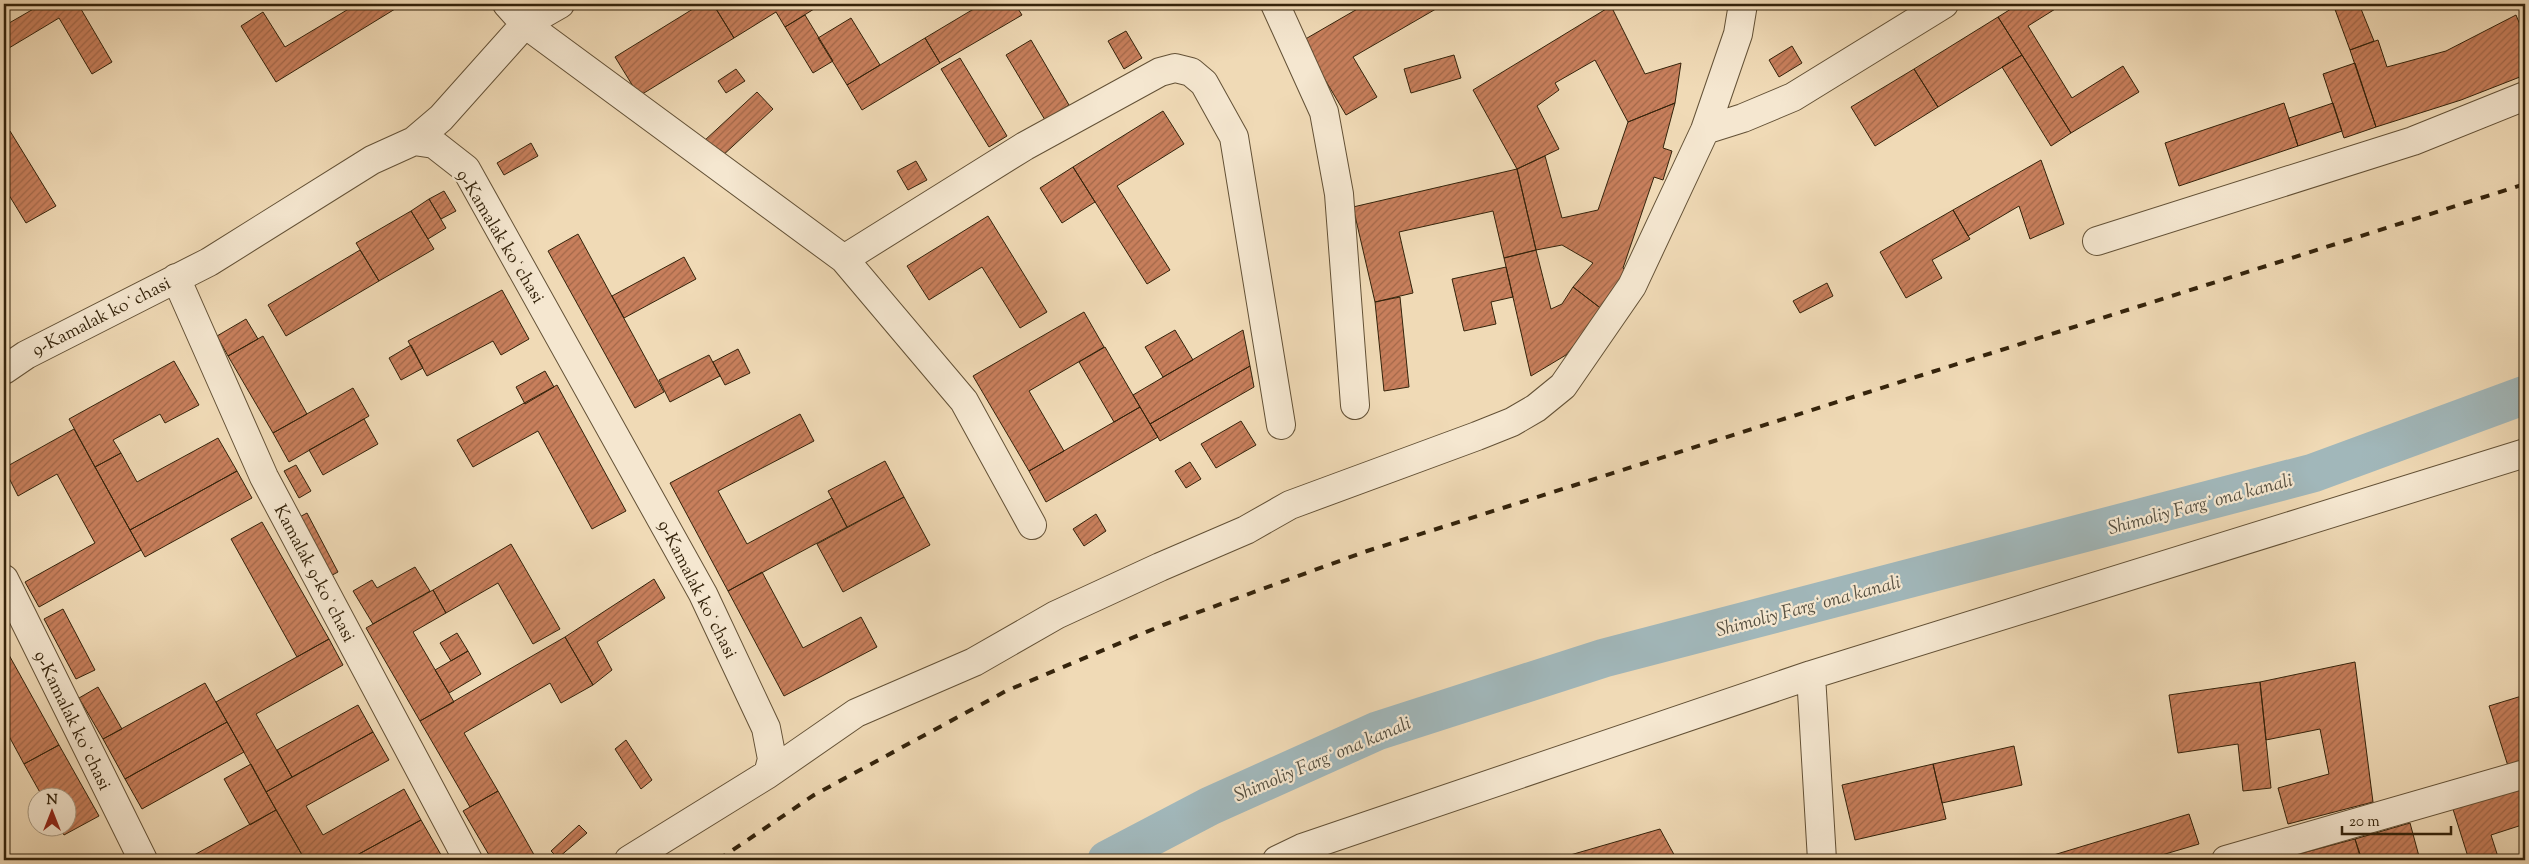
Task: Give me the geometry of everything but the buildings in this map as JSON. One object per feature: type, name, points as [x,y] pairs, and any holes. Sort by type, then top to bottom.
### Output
[{"type":"street","points":[[507,4],[525,24],[844,259],[964,401],[1032,525]]},
{"type":"street","points":[[414,141],[441,118],[525,24],[560,4]]},
{"type":"street","points":[[1277,4],[1324,112],[1339,194],[1355,405]]},
{"type":"street","points":[[629,860],[768,774],[856,712],[974,662],[1056,615],[1160,566],[1246,530],[1290,505],[1477,436],[1512,422],[1536,408],[1563,386],[1572,375],[1632,286],[1705,130],[1738,34],[1743,4]]},
{"type":"street","points":[[1705,130],[1743,118],[1793,96],[1944,4]]},
{"type":"street","points":[[844,259],[1025,146],[1151,76],[1175,68],[1191,72],[1204,83],[1234,137],[1281,425]]},
{"type":"street","points":[[2097,241],[2413,141],[2525,96]]},
{"type":"street","name":"9-Kamalak koʻchasi","points":[[4,370],[26,355],[209,262],[372,160],[414,141],[434,144],[466,169],[703,594],[762,717],[771,747],[772,758],[768,774]]},
{"type":"street","name":"Kamalak 9-koʻchasi","points":[[176,278],[264,477],[468,860]]},
{"type":"street","points":[[1278,860],[1302,848],[1812,675],[2525,453]]},
{"type":"street","name":"9-Kamalak koʻchasi","points":[[4,579],[143,860]]},
{"type":"street","points":[[1812,675],[1822,860]]},
{"type":"street","points":[[2226,860],[2525,774]]},
{"type":"waterway","name":"Shimoliy Fargʻona kanali","points":[[1107,860],[1210,806],[1377,731],[1604,658],[2313,473],[2525,395]]},
{"type":"railway","points":[[718,860],[814,795],[1006,691],[1163,625],[1367,551],[2525,184]]}]
